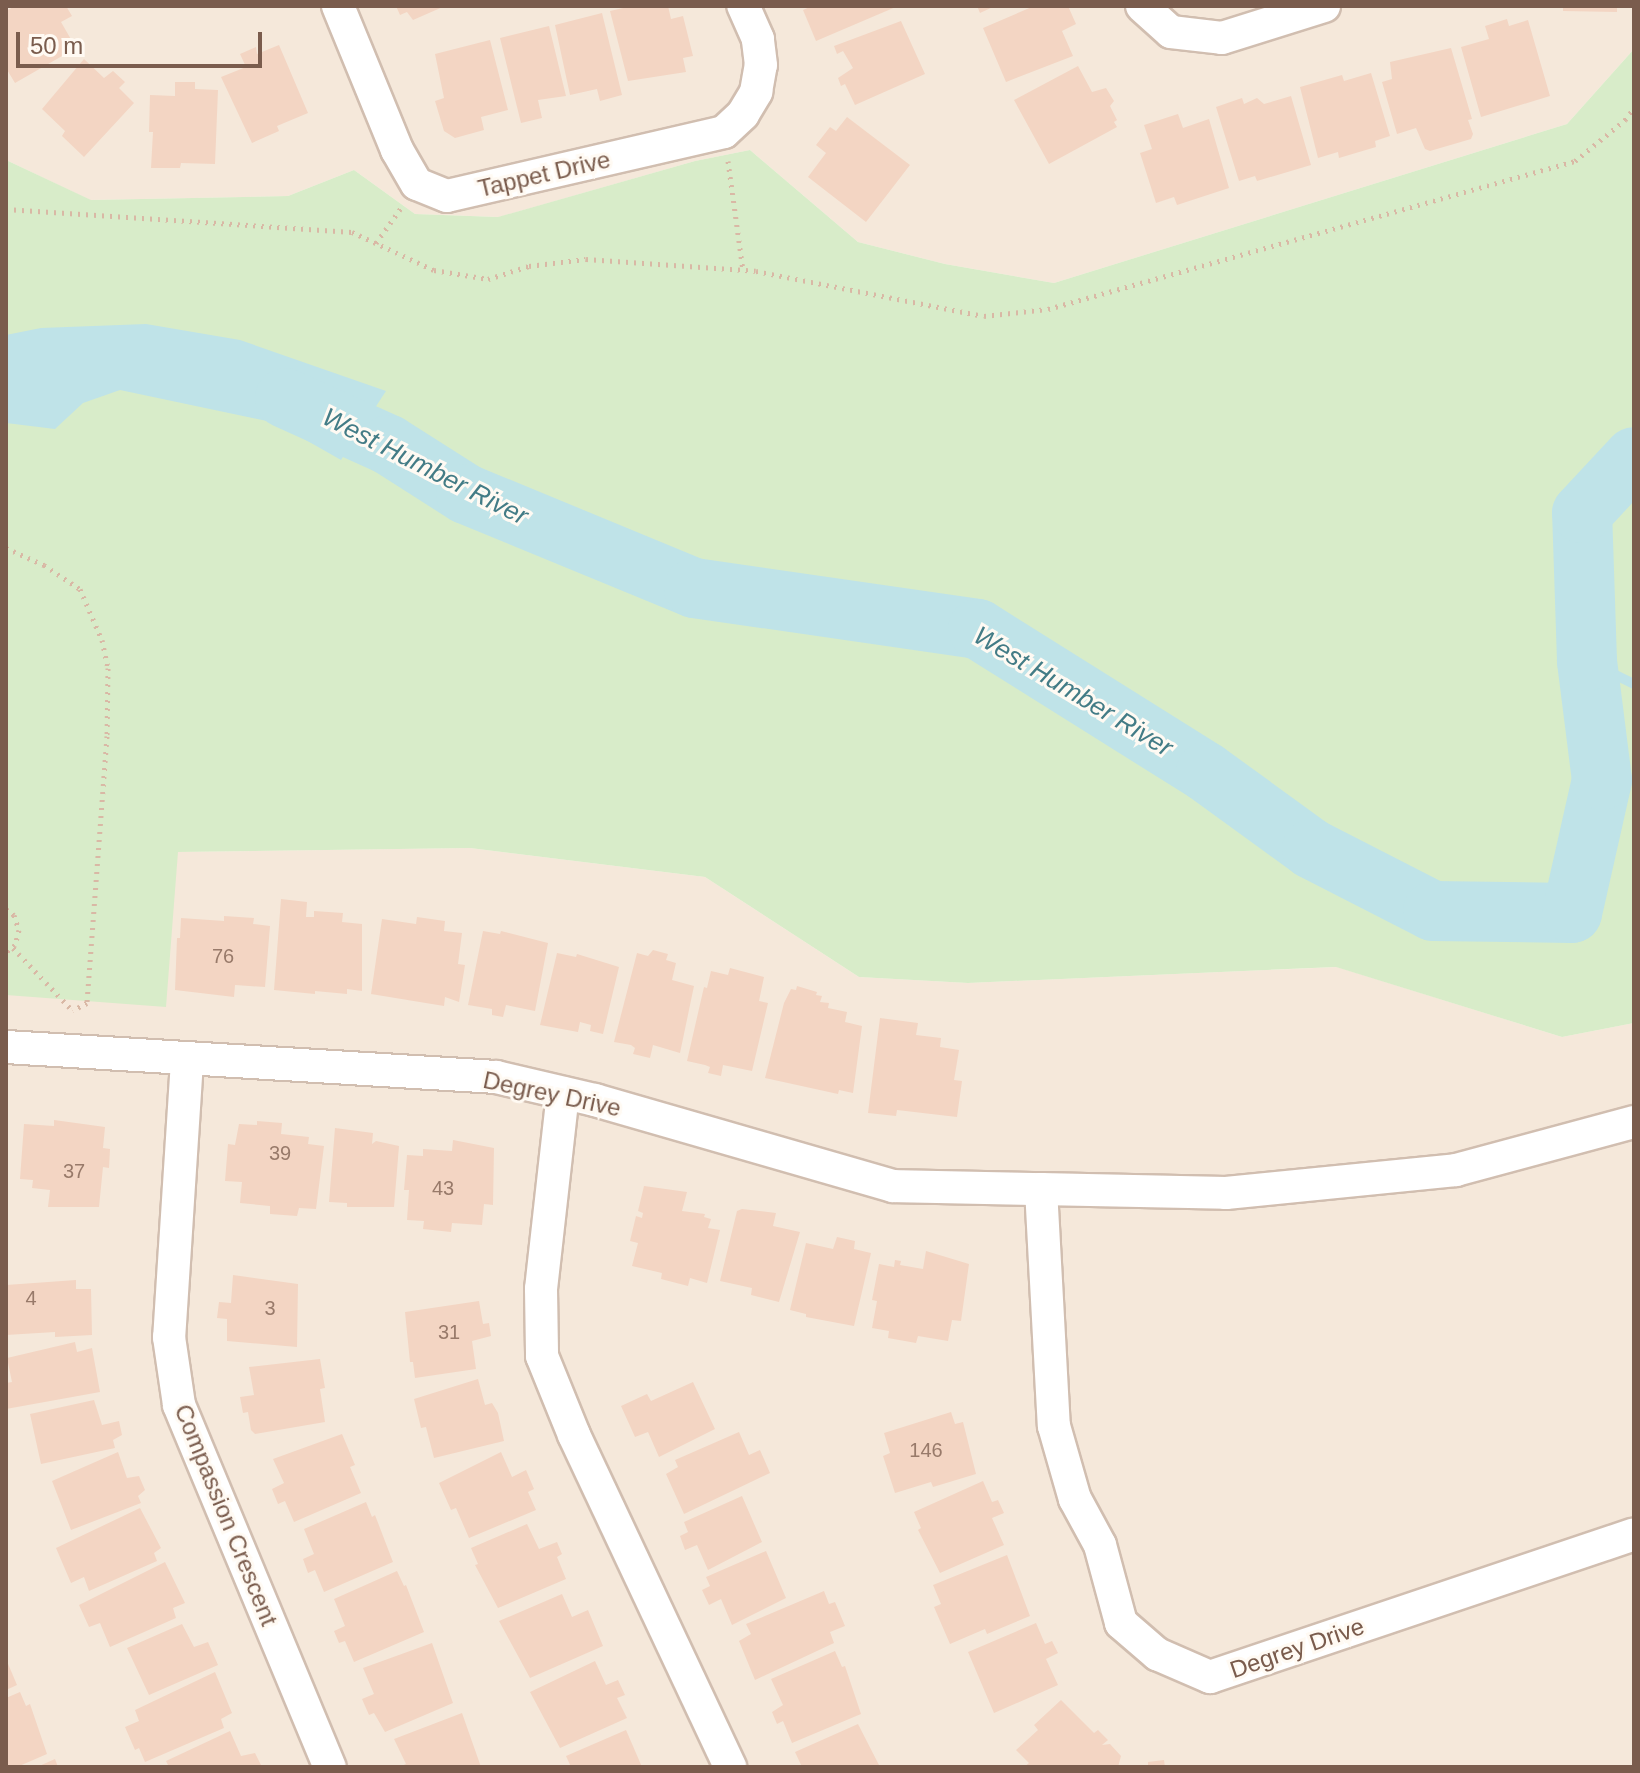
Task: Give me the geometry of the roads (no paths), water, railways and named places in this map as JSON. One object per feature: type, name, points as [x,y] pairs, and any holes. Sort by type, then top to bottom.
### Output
[{"type":"street","name":"Tappet Drive","points":[[338,6],[397,150],[417,184],[447,196],[724,132],[743,114],[756,92],[761,65],[758,39],[743,6]]},
{"type":"street","points":[[1142,6],[1171,32],[1222,38],[1324,6]]},
{"type":"street","name":"Degrey Drive","points":[[6,1047],[187,1061],[496,1077],[893,1186],[1226,1193],[1456,1170],[1634,1122]]},
{"type":"street","name":"Compassion Crescent","points":[[187,1061],[169,1337],[179,1405],[330,1767]]},
{"type":"street","points":[[563,1093],[541,1289],[542,1356],[574,1435],[730,1767]]},
{"type":"street","name":"Degrey Drive","points":[[1041,1189],[1054,1426],[1075,1499],[1100,1545],[1121,1623],[1157,1654],[1210,1677],[1634,1534]]},
{"type":"water","points":[[146,324],[240,340],[386,391],[341,460],[276,423],[120,390],[83,403],[55,429],[6,423],[6,335],[41,328]]},
{"type":"waterway","name":"West Humber River","points":[[285,398],[389,445],[466,494],[694,588],[978,629],[1206,772],[1312,849],[1433,911],[1572,913],[1602,780],[1587,661],[1582,513],[1634,457]]},
{"type":"waterway","points":[[1587,661],[1634,684]]}]
